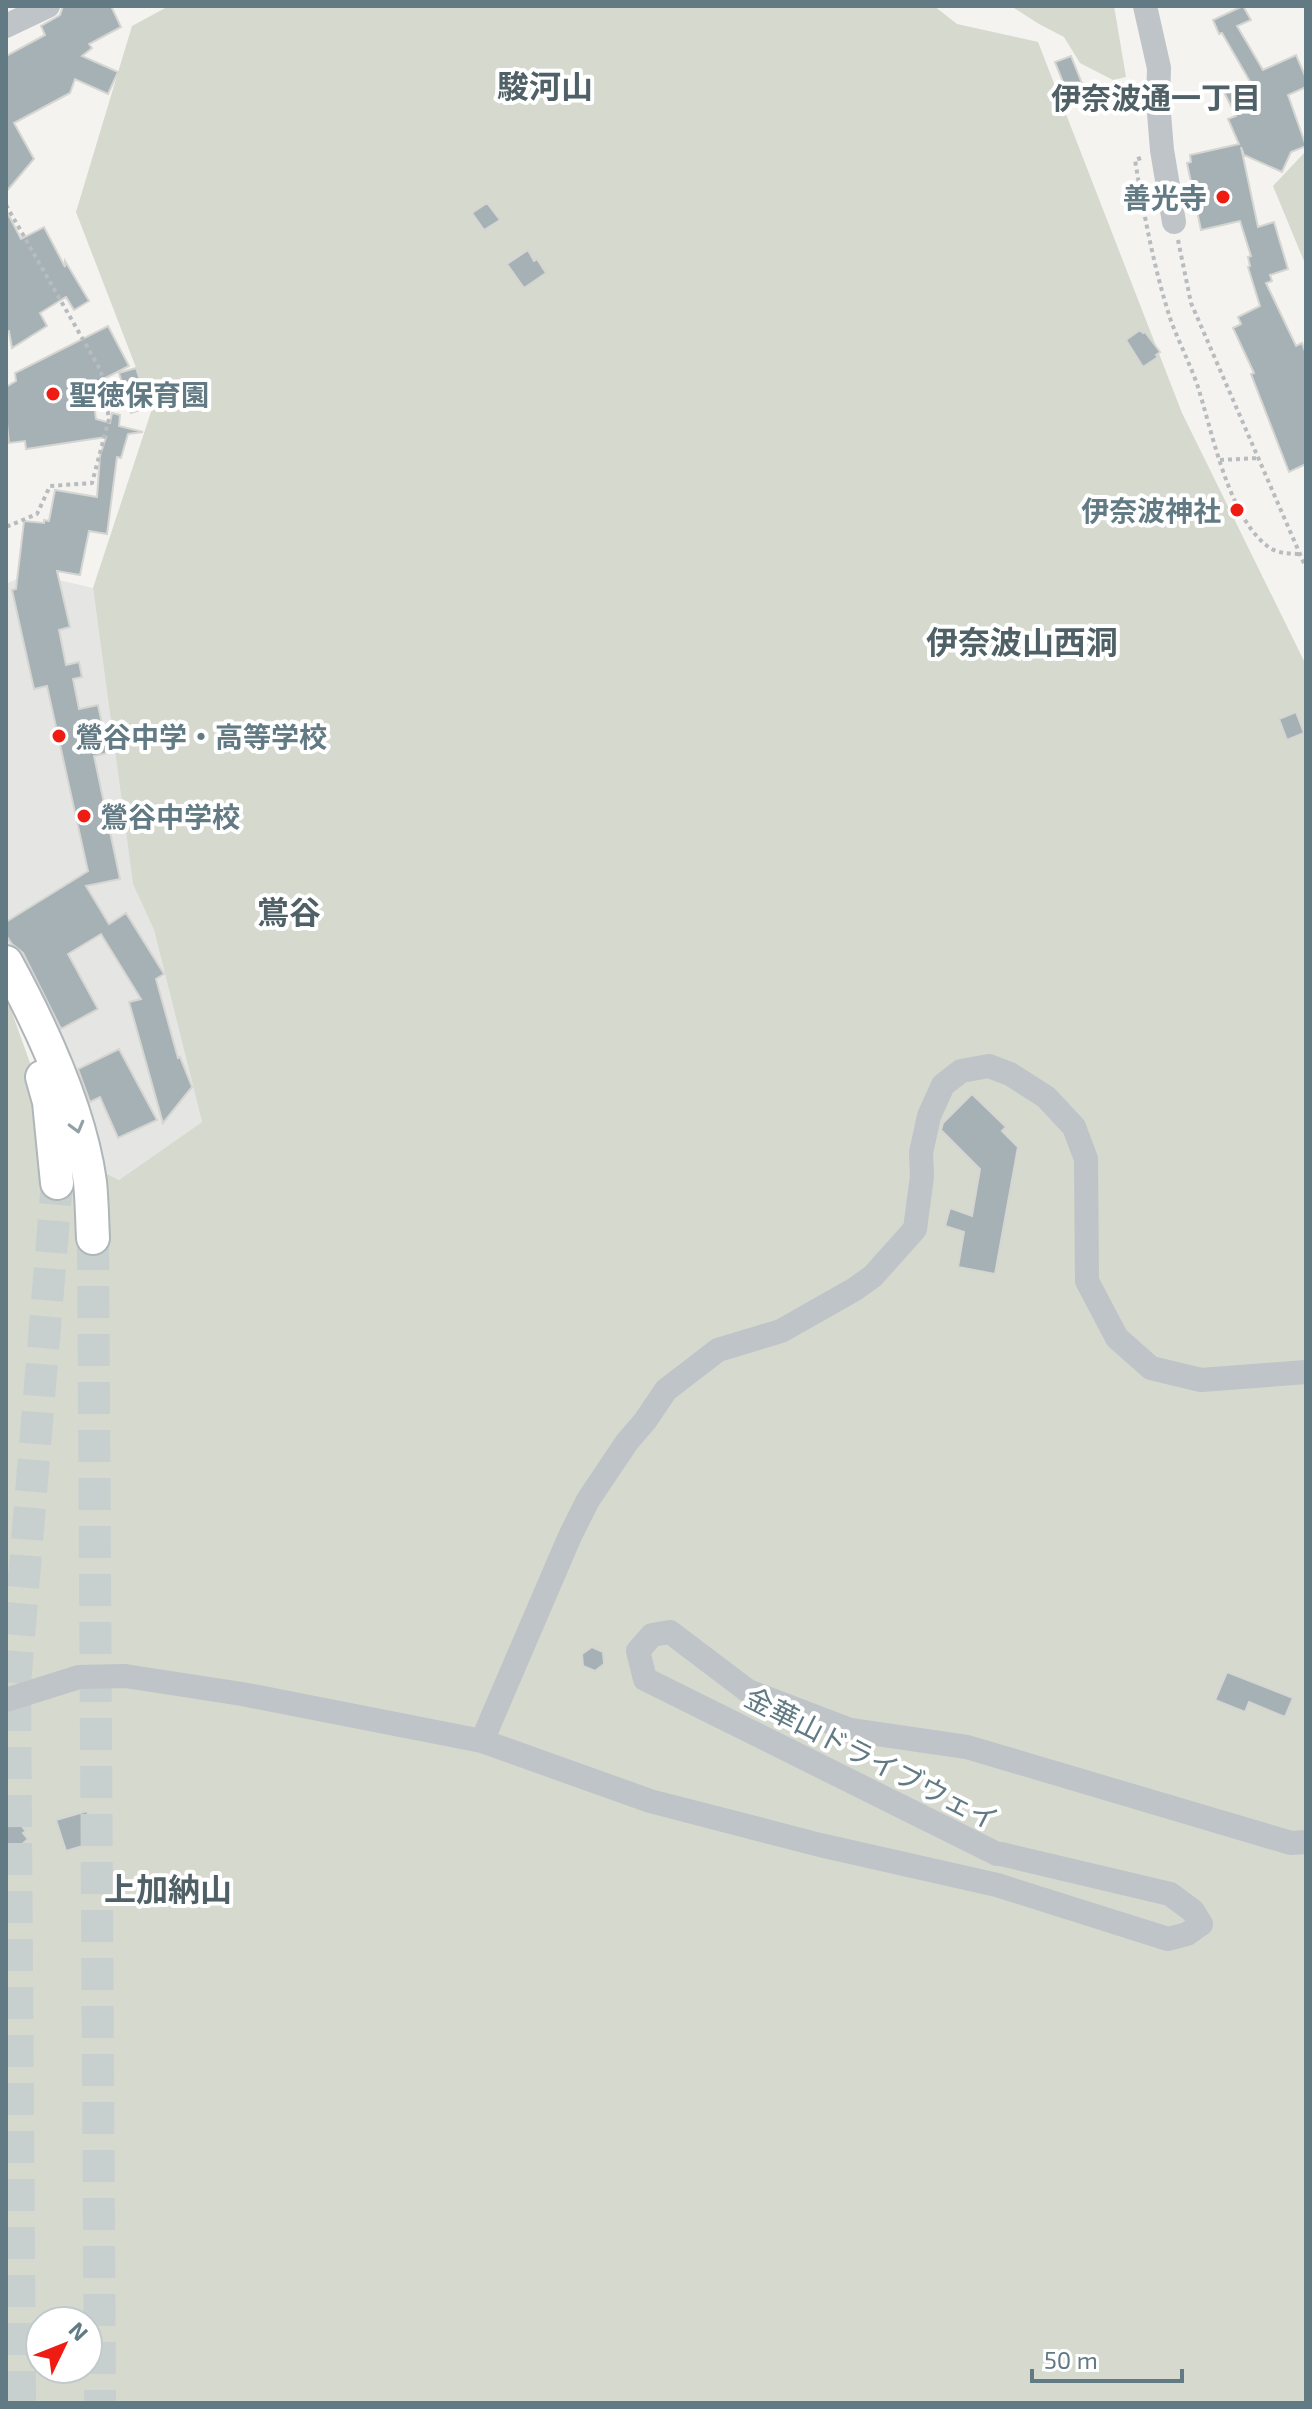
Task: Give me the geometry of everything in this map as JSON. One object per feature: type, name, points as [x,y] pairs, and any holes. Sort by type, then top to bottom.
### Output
[{"type":"main road","points":[[10,970],[49,1102],[57,1183]]},
{"type":"main road","points":[[10,970],[43,1037],[75,1119],[89,1181],[93,1238]]},
{"type":"street","points":[[6,26],[48,6]]},
{"type":"street","points":[[1145,6],[1159,68],[1162,150],[1174,222]]},
{"type":"street","points":[[482,1741],[570,1536],[588,1500],[627,1442],[666,1390],[718,1350],[781,1331],[873,1276],[915,1229],[922,1176],[921,1153],[929,1116],[943,1085],[961,1071],[989,1066],[1010,1074],[1046,1097],[1074,1127],[1086,1159],[1087,1281],[1117,1338],[1151,1368],[1201,1380],[1306,1372]]},
{"type":"street","name":"金華山ドライブウェイ","points":[[6,1700],[79,1677],[125,1676],[242,1694],[482,1741],[650,1801],[820,1845],[997,1885],[1168,1939],[1187,1934],[1201,1924],[1193,1911],[1170,1894],[997,1854],[645,1679],[638,1651],[652,1635],[670,1632],[748,1691],[850,1730],[967,1747],[1291,1843],[1306,1842]]},
{"type":"path","points":[[1162,150],[1135,160],[1148,238],[1172,321],[1242,515],[1265,544],[1280,553],[1300,554]]},
{"type":"path","points":[[6,205],[101,371],[109,419],[92,483],[50,486],[37,514],[6,527]]},
{"type":"path","points":[[1174,222],[1191,303],[1306,568]]},
{"type":"path","points":[[1220,460],[1259,458]]},
{"type":"shaded area","points":[[169,6],[934,6],[957,24],[1038,42],[1182,413],[1306,665],[1306,2403],[6,2403],[6,996],[61,1149],[119,1180],[202,1122],[154,930],[133,884],[93,588],[152,409],[76,212],[132,26]]},
{"type":"shaded area","points":[[1011,6],[1114,6],[1126,77],[1113,80],[1080,63],[1064,37]]},
{"type":"shaded area","points":[[1306,151],[1306,266],[1273,186]]},
{"type":"shaded area","name":"鶯谷中学・高等学校","points":[[29,573],[93,588],[133,884],[154,930],[202,1122],[119,1180],[100,1169],[6,948],[6,584]]},
{"type":"building","points":[[63,6],[111,6],[121,27],[89,44],[92,48],[82,56],[118,72],[108,94],[75,79],[70,93],[14,123],[34,159],[6,192],[6,56],[45,35],[41,26],[60,15]]},
{"type":"building","points":[[1243,6],[1251,20],[1237,26],[1263,70],[1296,55],[1306,78],[1306,87],[1288,95],[1306,146],[1291,152],[1282,172],[1244,155],[1241,147],[1258,227],[1274,222],[1288,269],[1270,275],[1272,281],[1266,283],[1296,346],[1302,343],[1306,354],[1306,464],[1289,472],[1251,374],[1254,373],[1233,328],[1241,324],[1238,317],[1260,306],[1248,267],[1248,257],[1251,256],[1240,221],[1201,230],[1187,163],[1191,162],[1190,155],[1239,144],[1228,119],[1236,116],[1220,84],[1252,85],[1213,20]]},
{"type":"building","points":[[1071,56],[1085,91],[1069,97],[1055,62]]},
{"type":"building","points":[[487,203],[500,220],[484,230],[472,213]]},
{"type":"building","points":[[6,210],[21,239],[44,227],[65,267],[65,261],[89,301],[74,310],[66,297],[40,313],[47,326],[12,348],[9,331],[6,332]]},
{"type":"building","points":[[528,250],[546,273],[524,288],[507,264]]},
{"type":"building","points":[[108,326],[129,366],[91,385],[96,419],[110,423],[112,413],[120,415],[119,426],[143,432],[128,434],[121,458],[117,457],[107,534],[89,531],[80,575],[57,571],[70,627],[59,630],[66,665],[79,662],[82,677],[73,679],[79,709],[98,705],[108,753],[94,756],[120,879],[86,886],[109,924],[126,913],[164,974],[156,979],[178,1058],[192,1087],[163,1123],[129,1002],[141,999],[101,934],[68,954],[98,1009],[61,1029],[23,953],[6,935],[6,922],[88,871],[47,686],[34,689],[12,590],[16,589],[24,521],[49,521],[55,490],[97,497],[100,456],[106,437],[26,449],[25,441],[9,443],[6,387],[16,381],[15,373]]},
{"type":"building","points":[[1140,330],[1160,352],[1156,355],[1158,357],[1143,367],[1126,340]]},
{"type":"building","points":[[136,368],[149,407],[131,413],[119,373]]},
{"type":"building","points":[[1296,712],[1304,733],[1287,740],[1279,719]]},
{"type":"building","points":[[119,1049],[157,1120],[118,1138],[100,1097],[90,1102],[78,1069]]},
{"type":"building","points":[[972,1094],[1006,1127],[1002,1131],[1018,1147],[995,1274],[958,1267],[964,1232],[945,1226],[950,1208],[972,1216],[980,1169],[941,1130],[943,1123]]},
{"type":"building","points":[[592,1647],[603,1652],[604,1664],[595,1671],[583,1666],[582,1654]]},
{"type":"building","points":[[1227,1672],[1293,1698],[1285,1717],[1249,1702],[1245,1712],[1215,1700]]},
{"type":"building","points":[[6,1808],[26,1831],[23,1833],[28,1839],[6,1858]]},
{"type":"building","points":[[87,1811],[96,1842],[66,1851],[56,1820]]},
{"type":"tunnel","points":[[20,2403],[15,1684],[57,1183]]},
{"type":"tunnel","points":[[93,1238],[100,2403]]},
{"type":"place","name":"善光寺","points":[[1223,197]]},
{"type":"place","name":"聖徳保育園","points":[[53,394]]},
{"type":"place","name":"伊奈波神社","points":[[1237,510]]},
{"type":"place","name":"鶯谷中学・高等学校","points":[[59,736]]},
{"type":"place","name":"鶯谷中学校","points":[[84,816]]},
{"type":"district","name":"駿河山","points":[[545,85]]},
{"type":"district","name":"伊奈波通一丁目","points":[[1156,97]]},
{"type":"district","name":"伊奈波山西洞","points":[[1022,641]]},
{"type":"district","name":"鴬谷","points":[[289,911]]},
{"type":"district","name":"上加納山","points":[[168,1888]]}]
